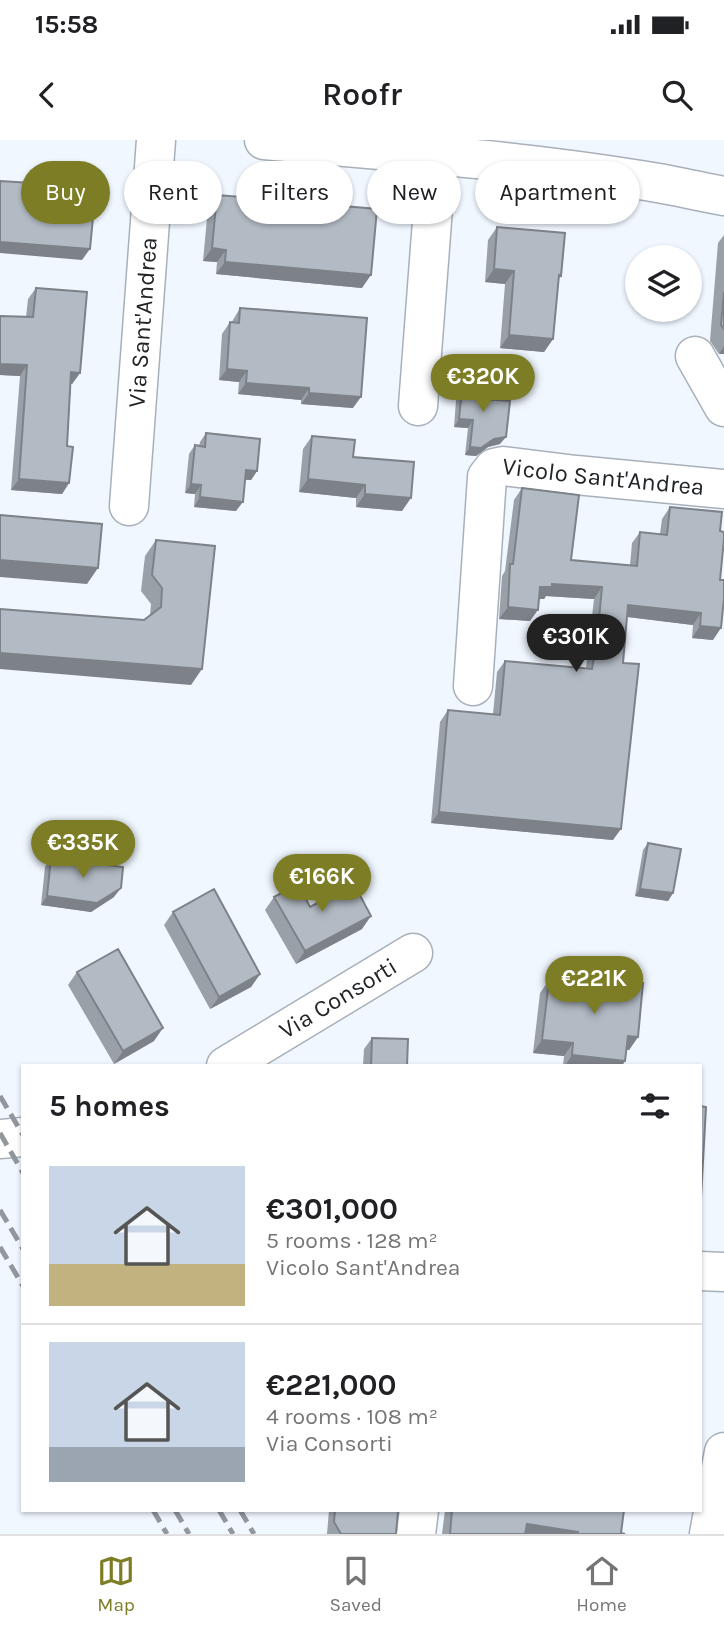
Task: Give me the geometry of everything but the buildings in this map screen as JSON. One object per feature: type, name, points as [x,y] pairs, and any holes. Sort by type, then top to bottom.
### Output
[{"type":"street","name":"Via Sant'Andrea","points":[[129,506],[156,140]]},
{"type":"street","points":[[264,140],[437,155],[632,179],[724,196]]},
{"type":"street","points":[[418,407],[437,155]]},
{"type":"street","points":[[695,356],[724,407]]},
{"type":"street","name":"Vicolo Sant'Andrea","points":[[473,686],[487,477],[494,468],[503,466],[724,489]]},
{"type":"street","name":"Via Consorti","points":[[229,1064],[414,953]]},
{"type":"street","points":[[0,1139],[21,1137]]},
{"type":"street","points":[[702,1271],[724,1272]]},
{"type":"street","points":[[709,1534],[724,1452]]},
{"type":"street","points":[[416,1534],[419,1512]]},
{"type":"railway","points":[[0,1096],[21,1132]]},
{"type":"railway","points":[[0,1133],[21,1170]]},
{"type":"railway","points":[[0,1210],[21,1246]]},
{"type":"railway","points":[[0,1247],[21,1283]]},
{"type":"railway","points":[[154,1512],[167,1534]]},
{"type":"railway","points":[[176,1512],[189,1534]]},
{"type":"railway","points":[[220,1512],[233,1534]]},
{"type":"railway","points":[[241,1512],[254,1534]]}]
